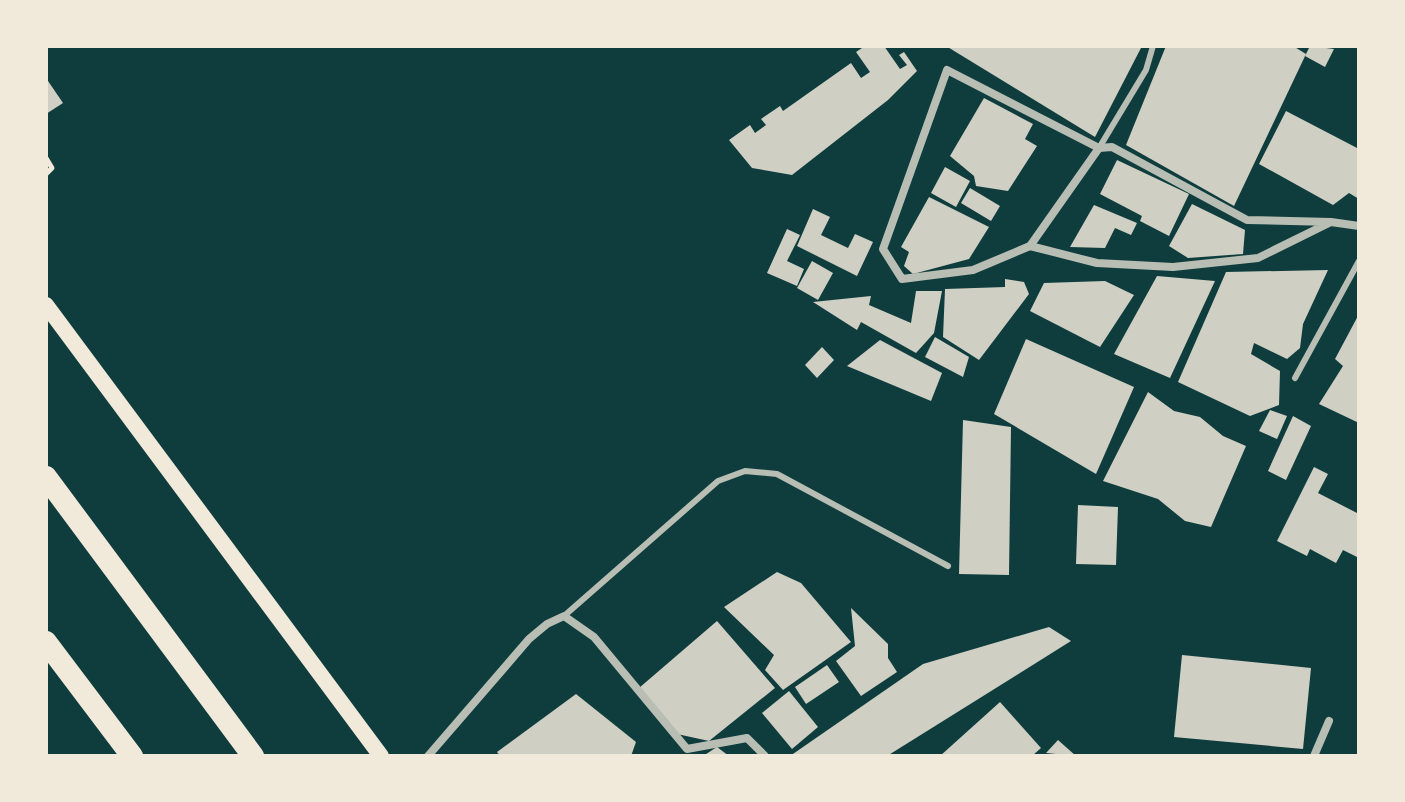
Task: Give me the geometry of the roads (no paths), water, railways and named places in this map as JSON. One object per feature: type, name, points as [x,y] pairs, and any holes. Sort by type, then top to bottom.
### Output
[{"type":"highway","points":[[46,477],[253,756]]},
{"type":"highway","points":[[46,642],[132,756]]},
{"type":"main road","points":[[46,305],[381,756]]},
{"type":"street","points":[[1099,148],[1030,246],[973,270],[902,279],[883,249],[947,70],[1099,148],[1112,147],[1247,220],[1331,222],[1359,226]]},
{"type":"street","points":[[1030,246],[1097,263],[1173,267],[1258,258],[1331,222]]},
{"type":"street","points":[[434,754],[529,639],[547,624],[564,616],[594,637],[687,749],[747,738],[765,756]]},
{"type":"street","points":[[1314,756],[1329,721]]},
{"type":"lane","points":[[1099,148],[1146,70],[1153,46]]},
{"type":"lane","points":[[1295,378],[1359,261]]},
{"type":"lane","points":[[564,616],[718,481],[745,471],[777,474],[948,566]]}]
